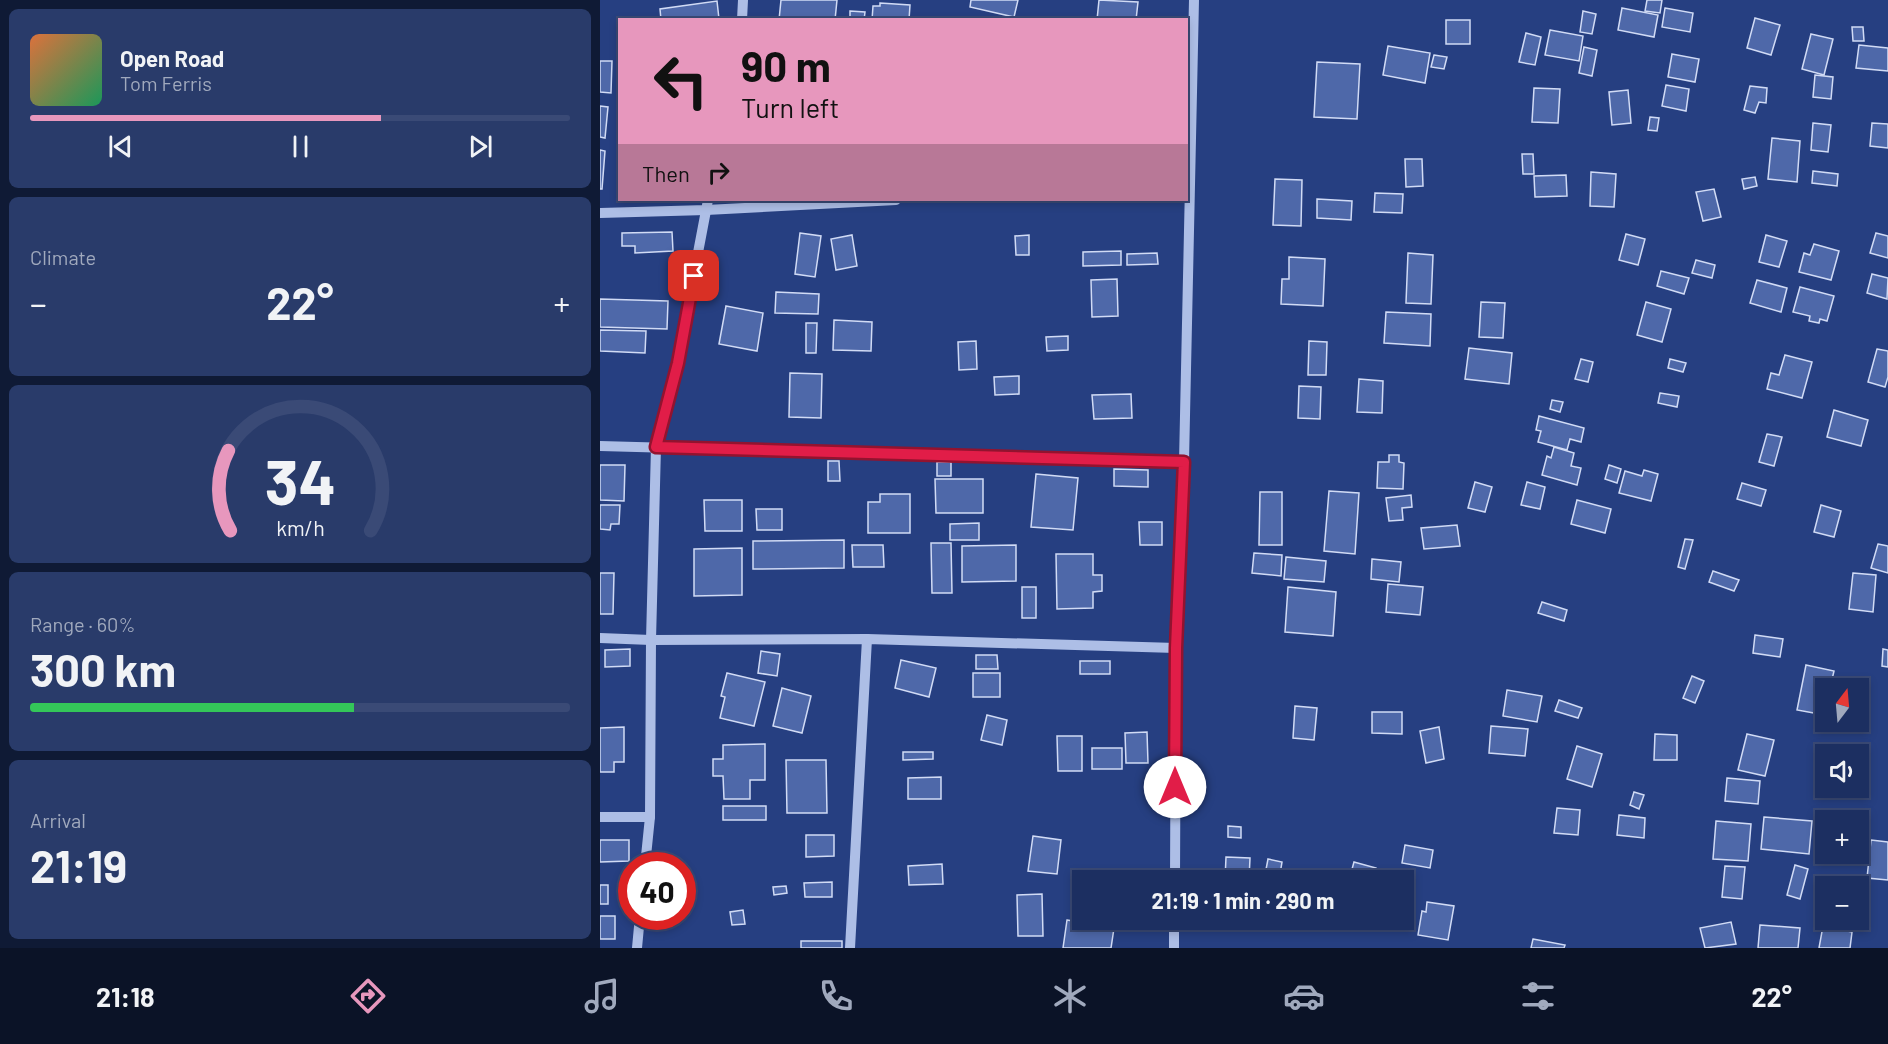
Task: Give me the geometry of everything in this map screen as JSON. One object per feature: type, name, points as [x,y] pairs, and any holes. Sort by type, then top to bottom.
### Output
[{"type":"street","points":[[742,18],[743,0]]},
{"type":"street","points":[[1175,870],[1176,648],[1184,462],[1194,0]]},
{"type":"street","points":[[600,213],[707,205],[858,201]]},
{"type":"street","points":[[646,852],[650,817],[651,640],[656,447],[678,363],[707,205]]},
{"type":"street","points":[[600,446],[1184,462]]},
{"type":"street","points":[[600,638],[651,640],[867,639],[1176,648]]},
{"type":"street","points":[[850,948],[867,639]]},
{"type":"street","points":[[600,817],[650,817]]},
{"type":"street","points":[[637,948],[639,930]]},
{"type":"street","points":[[1174,930],[1174,948]]},
{"type":"building","points":[[781,0],[837,0],[835,18],[779,18]]},
{"type":"building","points":[[971,0],[1018,0],[1014,17],[970,7]]},
{"type":"building","points":[[1099,0],[1138,2],[1136,18],[1097,18]]},
{"type":"building","points":[[1647,0],[1662,0],[1660,13],[1645,11]]},
{"type":"building","points":[[717,1],[719,18],[661,18],[660,9]]},
{"type":"building","points":[[880,3],[910,5],[909,18],[872,18],[873,6],[880,6]]},
{"type":"building","points":[[1622,8],[1658,15],[1654,37],[1618,30]]},
{"type":"building","points":[[1665,8],[1693,13],[1690,32],[1662,27]]},
{"type":"building","points":[[850,11],[865,12],[864,18],[850,18]]},
{"type":"building","points":[[1583,11],[1596,14],[1592,34],[1580,32]]},
{"type":"building","points":[[1755,18],[1780,25],[1771,55],[1747,48]]},
{"type":"building","points":[[1446,20],[1470,20],[1470,44],[1446,44]]},
{"type":"building","points":[[1852,27],[1863,27],[1864,41],[1853,41]]},
{"type":"building","points":[[1550,30],[1583,36],[1579,61],[1545,55]]},
{"type":"building","points":[[1526,33],[1541,37],[1535,65],[1519,62]]},
{"type":"building","points":[[1811,34],[1833,39],[1824,75],[1802,69]]},
{"type":"building","points":[[1859,45],[1888,48],[1888,71],[1856,68]]},
{"type":"building","points":[[1388,46],[1430,53],[1425,83],[1383,75]]},
{"type":"building","points":[[1584,47],[1597,50],[1592,76],[1579,73]]},
{"type":"building","points":[[1672,54],[1699,59],[1695,82],[1668,77]]},
{"type":"building","points":[[1434,55],[1447,57],[1444,69],[1431,67]]},
{"type":"building","points":[[600,61],[612,61],[611,93],[600,92]]},
{"type":"building","points":[[1317,62],[1360,64],[1357,119],[1314,117]]},
{"type":"building","points":[[1815,75],[1833,77],[1831,99],[1813,97]]},
{"type":"building","points":[[1666,85],[1689,89],[1686,111],[1662,106]]},
{"type":"building","points":[[1750,86],[1767,88],[1766,103],[1759,102],[1755,113],[1744,110]]},
{"type":"building","points":[[1534,88],[1560,89],[1558,123],[1532,122]]},
{"type":"building","points":[[1628,90],[1631,123],[1612,125],[1609,92]]},
{"type":"building","points":[[600,106],[608,107],[605,138],[600,137]]},
{"type":"building","points":[[1650,117],[1659,118],[1657,131],[1648,130]]},
{"type":"building","points":[[1813,123],[1831,125],[1828,152],[1811,150]]},
{"type":"building","points":[[1872,123],[1888,124],[1888,148],[1870,146]]},
{"type":"building","points":[[1772,138],[1800,141],[1797,182],[1768,179]]},
{"type":"building","points":[[600,150],[605,151],[602,189],[600,189]]},
{"type":"building","points":[[1522,154],[1533,154],[1534,174],[1523,174]]},
{"type":"building","points":[[1405,159],[1422,159],[1423,186],[1406,187]]},
{"type":"building","points":[[1813,171],[1838,174],[1837,186],[1812,183]]},
{"type":"building","points":[[1591,172],[1616,174],[1614,207],[1590,206]]},
{"type":"building","points":[[1566,175],[1567,196],[1535,197],[1534,176]]},
{"type":"building","points":[[1755,177],[1757,186],[1744,189],[1742,179]]},
{"type":"building","points":[[1275,179],[1302,180],[1301,226],[1273,225]]},
{"type":"building","points":[[1714,189],[1721,217],[1703,221],[1696,192]]},
{"type":"building","points":[[1375,193],[1403,194],[1402,213],[1374,212]]},
{"type":"building","points":[[1317,199],[1352,201],[1351,220],[1317,218]]},
{"type":"building","points":[[672,232],[673,251],[635,253],[635,246],[622,246],[622,233]]},
{"type":"building","points":[[800,233],[821,236],[815,277],[795,274]]},
{"type":"building","points":[[1876,233],[1888,236],[1888,258],[1870,253]]},
{"type":"building","points":[[1626,234],[1645,239],[1638,265],[1619,260]]},
{"type":"building","points":[[852,235],[857,266],[836,270],[831,239]]},
{"type":"building","points":[[1029,235],[1029,255],[1016,255],[1015,236]]},
{"type":"building","points":[[1766,235],[1787,241],[1779,267],[1759,262]]},
{"type":"building","points":[[1814,244],[1839,251],[1831,280],[1799,272],[1804,253],[1810,255]]},
{"type":"building","points":[[1121,251],[1121,265],[1083,266],[1083,252]]},
{"type":"building","points":[[1157,253],[1158,264],[1127,265],[1127,254]]},
{"type":"building","points":[[1408,253],[1433,255],[1431,304],[1406,303]]},
{"type":"building","points":[[1289,257],[1325,259],[1323,306],[1281,304],[1282,279],[1289,279]]},
{"type":"building","points":[[1696,260],[1715,265],[1712,278],[1692,273]]},
{"type":"building","points":[[1661,271],[1689,278],[1684,294],[1657,286]]},
{"type":"building","points":[[1872,274],[1888,278],[1887,299],[1867,293]]},
{"type":"building","points":[[1117,279],[1118,316],[1092,317],[1091,280]]},
{"type":"building","points":[[1757,280],[1787,288],[1781,312],[1750,303]]},
{"type":"building","points":[[1800,287],[1834,296],[1827,321],[1820,319],[1819,323],[1809,321],[1810,316],[1793,312]]},
{"type":"building","points":[[776,292],[819,294],[818,314],[775,313]]},
{"type":"building","points":[[600,299],[668,301],[667,329],[600,327]]},
{"type":"building","points":[[1481,302],[1505,303],[1503,338],[1479,337]]},
{"type":"building","points":[[1646,302],[1671,309],[1662,342],[1637,335]]},
{"type":"building","points":[[726,306],[763,313],[757,351],[719,344]]},
{"type":"building","points":[[1386,312],[1431,314],[1430,346],[1384,343]]},
{"type":"building","points":[[834,320],[872,322],[871,351],[833,350]]},
{"type":"building","points":[[806,323],[817,323],[816,353],[806,353]]},
{"type":"building","points":[[600,330],[646,331],[645,353],[600,351]]},
{"type":"building","points":[[1068,336],[1068,350],[1047,351],[1046,337]]},
{"type":"building","points":[[976,341],[977,369],[959,370],[958,342]]},
{"type":"building","points":[[1309,341],[1327,342],[1326,375],[1308,375]]},
{"type":"building","points":[[1469,348],[1512,353],[1509,384],[1465,379]]},
{"type":"building","points":[[1877,349],[1888,351],[1888,377],[1885,387],[1868,382]]},
{"type":"building","points":[[1785,355],[1812,362],[1802,398],[1767,389],[1771,373],[1779,375]]},
{"type":"building","points":[[1581,359],[1593,362],[1588,382],[1575,379]]},
{"type":"building","points":[[1670,359],[1686,363],[1683,372],[1668,368]]},
{"type":"building","points":[[790,373],[822,374],[821,418],[789,417]]},
{"type":"building","points":[[1019,376],[1019,394],[995,395],[994,377]]},
{"type":"building","points":[[1359,379],[1383,381],[1382,413],[1357,412]]},
{"type":"building","points":[[1299,386],[1321,387],[1320,419],[1298,418]]},
{"type":"building","points":[[1660,393],[1679,396],[1677,407],[1658,403]]},
{"type":"building","points":[[1131,394],[1132,418],[1094,419],[1092,395]]},
{"type":"building","points":[[1552,400],[1563,402],[1560,412],[1550,409]]},
{"type":"building","points":[[1834,410],[1868,420],[1861,446],[1827,437]]},
{"type":"building","points":[[1539,416],[1584,428],[1581,442],[1570,439],[1567,450],[1538,442],[1541,431],[1536,430]]},
{"type":"building","points":[[1767,434],[1782,437],[1774,466],[1759,462]]},
{"type":"building","points":[[1554,447],[1574,453],[1571,466],[1581,468],[1577,485],[1542,475],[1547,456],[1551,458]]},
{"type":"building","points":[[1389,455],[1399,455],[1399,462],[1404,463],[1403,489],[1377,488],[1378,462],[1389,462]]},
{"type":"building","points":[[828,461],[839,461],[840,481],[828,481]]},
{"type":"building","points":[[937,462],[951,462],[951,476],[937,476]]},
{"type":"building","points":[[600,465],[625,465],[624,501],[600,500]]},
{"type":"building","points":[[1609,465],[1621,469],[1617,483],[1605,479]]},
{"type":"building","points":[[1114,469],[1148,470],[1148,487],[1114,486]]},
{"type":"building","points":[[1644,470],[1658,474],[1651,501],[1619,493],[1625,471],[1642,476]]},
{"type":"building","points":[[1036,474],[1078,478],[1073,530],[1031,527]]},
{"type":"building","points":[[935,479],[983,479],[983,513],[936,513]]},
{"type":"building","points":[[1475,482],[1492,487],[1485,512],[1468,508]]},
{"type":"building","points":[[1527,482],[1545,487],[1540,509],[1521,505]]},
{"type":"building","points":[[1742,483],[1766,490],[1761,506],[1737,499]]},
{"type":"building","points":[[1329,491],[1359,493],[1355,554],[1324,551]]},
{"type":"building","points":[[1260,492],[1282,492],[1282,545],[1259,545]]},
{"type":"building","points":[[880,494],[910,494],[910,533],[868,533],[868,502],[880,502]]},
{"type":"building","points":[[1411,495],[1412,507],[1402,508],[1403,520],[1389,521],[1386,498]]},
{"type":"building","points":[[704,500],[742,500],[742,531],[705,531]]},
{"type":"building","points":[[1577,500],[1611,509],[1605,533],[1571,524]]},
{"type":"building","points":[[600,505],[620,505],[619,524],[611,524],[610,530],[600,529]]},
{"type":"building","points":[[1821,505],[1841,511],[1834,537],[1814,532]]},
{"type":"building","points":[[756,509],[782,509],[782,530],[757,530]]},
{"type":"building","points":[[1139,522],[1162,522],[1162,545],[1140,545]]},
{"type":"building","points":[[979,523],[979,540],[950,540],[950,524]]},
{"type":"building","points":[[1457,525],[1460,546],[1424,549],[1421,528]]},
{"type":"building","points":[[1685,539],[1693,540],[1685,569],[1678,567]]},
{"type":"building","points":[[844,540],[844,568],[753,569],[753,541]]},
{"type":"building","points":[[931,543],[951,543],[952,593],[932,593]]},
{"type":"building","points":[[1878,544],[1888,546],[1888,573],[1871,568]]},
{"type":"building","points":[[852,545],[883,545],[884,567],[853,567]]},
{"type":"building","points":[[1016,545],[1016,581],[962,582],[962,546]]},
{"type":"building","points":[[742,548],[742,595],[694,596],[694,549]]},
{"type":"building","points":[[1254,553],[1282,555],[1281,576],[1252,573]]},
{"type":"building","points":[[1056,554],[1093,554],[1093,575],[1102,575],[1102,591],[1093,592],[1093,608],[1057,609]]},
{"type":"building","points":[[1286,557],[1326,561],[1324,582],[1284,579]]},
{"type":"building","points":[[1372,559],[1401,562],[1399,582],[1371,579]]},
{"type":"building","points":[[1713,571],[1739,580],[1734,591],[1709,582]]},
{"type":"building","points":[[600,573],[614,573],[613,614],[600,614]]},
{"type":"building","points":[[1853,573],[1876,575],[1873,612],[1849,609]]},
{"type":"building","points":[[1388,584],[1423,587],[1420,615],[1386,612]]},
{"type":"building","points":[[1022,587],[1036,587],[1036,618],[1022,618]]},
{"type":"building","points":[[1288,587],[1336,592],[1333,636],[1285,632]]},
{"type":"building","points":[[1542,602],[1567,610],[1564,621],[1538,613]]},
{"type":"building","points":[[1755,635],[1783,639],[1780,657],[1753,653]]},
{"type":"building","points":[[630,649],[630,666],[605,667],[605,650]]},
{"type":"building","points":[[1883,649],[1888,650],[1888,667],[1882,666]]},
{"type":"building","points":[[761,651],[780,654],[777,676],[758,673]]},
{"type":"building","points":[[976,655],[997,655],[998,669],[976,669]]},
{"type":"building","points":[[901,660],[936,668],[929,697],[895,688]]},
{"type":"building","points":[[1080,661],[1110,661],[1110,674],[1080,674]]},
{"type":"building","points":[[1806,665],[1834,671],[1832,678],[1815,678],[1815,713],[1797,710]]},
{"type":"building","points":[[727,673],[765,682],[754,726],[720,718],[725,697],[721,696]]},
{"type":"building","points":[[973,673],[1000,673],[1000,697],[973,697]]},
{"type":"building","points":[[1692,676],[1704,681],[1695,703],[1683,698]]},
{"type":"building","points":[[782,688],[811,696],[802,733],[773,726]]},
{"type":"building","points":[[1507,690],[1542,696],[1537,722],[1503,716]]},
{"type":"building","points":[[1559,700],[1582,708],[1578,718],[1555,711]]},
{"type":"building","points":[[1295,706],[1317,708],[1314,740],[1293,738]]},
{"type":"building","points":[[1372,712],[1402,712],[1402,734],[1372,733]]},
{"type":"building","points":[[987,715],[1007,720],[1002,745],[981,740]]},
{"type":"building","points":[[1491,726],[1528,729],[1525,756],[1489,753]]},
{"type":"building","points":[[624,727],[624,762],[614,762],[614,772],[600,772],[600,728]]},
{"type":"building","points":[[1439,727],[1444,759],[1426,763],[1420,731]]},
{"type":"building","points":[[1147,732],[1148,763],[1126,763],[1125,733]]},
{"type":"building","points":[[1655,734],[1677,735],[1677,760],[1654,760]]},
{"type":"building","points":[[1747,734],[1774,740],[1765,776],[1738,770]]},
{"type":"building","points":[[1057,736],[1082,736],[1082,771],[1058,771]]},
{"type":"building","points":[[765,744],[765,780],[750,780],[750,799],[724,799],[723,776],[713,776],[713,759],[723,759],[723,745]]},
{"type":"building","points":[[1577,746],[1602,754],[1592,787],[1567,779]]},
{"type":"building","points":[[1092,748],[1122,748],[1122,769],[1092,769]]},
{"type":"building","points":[[903,752],[933,752],[933,759],[903,760]]},
{"type":"building","points":[[786,760],[826,760],[827,813],[787,813]]},
{"type":"building","points":[[941,777],[941,799],[908,799],[908,778]]},
{"type":"building","points":[[1727,778],[1760,781],[1758,804],[1725,801]]},
{"type":"building","points":[[1634,792],[1644,795],[1639,809],[1630,805]]},
{"type":"building","points":[[723,806],[766,806],[766,820],[723,820]]},
{"type":"building","points":[[1557,808],[1580,810],[1578,835],[1554,833]]},
{"type":"building","points":[[1619,815],[1645,818],[1644,838],[1617,835]]},
{"type":"building","points":[[1764,817],[1812,821],[1809,854],[1761,849]]},
{"type":"building","points":[[1716,821],[1751,824],[1748,861],[1713,859]]},
{"type":"building","points":[[1228,826],[1241,827],[1241,838],[1228,837]]},
{"type":"building","points":[[806,835],[834,835],[834,856],[806,857]]},
{"type":"building","points":[[1033,836],[1061,840],[1057,874],[1028,871]]},
{"type":"building","points":[[600,840],[629,840],[629,852],[618,852],[618,861],[600,862]]},
{"type":"building","points":[[1871,840],[1888,842],[1888,880],[1869,878]]},
{"type":"building","points":[[1405,845],[1433,850],[1430,868],[1402,863]]},
{"type":"building","points":[[1226,857],[1250,858],[1249,870],[1225,870]]},
{"type":"building","points":[[1268,859],[1282,862],[1281,870],[1266,870]]},
{"type":"building","points":[[1354,862],[1376,868],[1376,870],[1352,870]]},
{"type":"building","points":[[942,864],[943,884],[909,885],[908,866]]},
{"type":"building","points":[[1795,865],[1808,869],[1800,899],[1787,895]]},
{"type":"building","points":[[1725,866],[1745,867],[1742,899],[1722,897]]},
{"type":"building","points":[[832,882],[832,897],[805,897],[804,883]]},
{"type":"building","points":[[600,885],[608,885],[608,904],[600,904]]},
{"type":"building","points":[[786,886],[787,893],[774,895],[773,887]]},
{"type":"building","points":[[1042,894],[1043,936],[1018,936],[1017,895]]},
{"type":"building","points":[[1427,902],[1454,906],[1448,940],[1418,935],[1422,911],[1426,912]]},
{"type":"building","points":[[743,910],[745,924],[732,925],[730,912]]},
{"type":"building","points":[[600,916],[615,916],[615,939],[600,939]]},
{"type":"building","points":[[1067,920],[1072,921],[1072,930],[1114,930],[1111,948],[1063,948]]},
{"type":"building","points":[[1731,922],[1736,944],[1705,948],[1700,928]]},
{"type":"building","points":[[1760,925],[1800,928],[1798,948],[1758,948]]},
{"type":"building","points":[[1822,930],[1852,932],[1850,948],[1819,948]]},
{"type":"building","points":[[1533,939],[1565,945],[1564,948],[1531,948]]},
{"type":"building","points":[[801,941],[842,941],[842,948],[801,948]]},
{"type":"route","points":[[694,276],[678,363],[656,447],[1184,462],[1176,648],[1175,787]]}]
